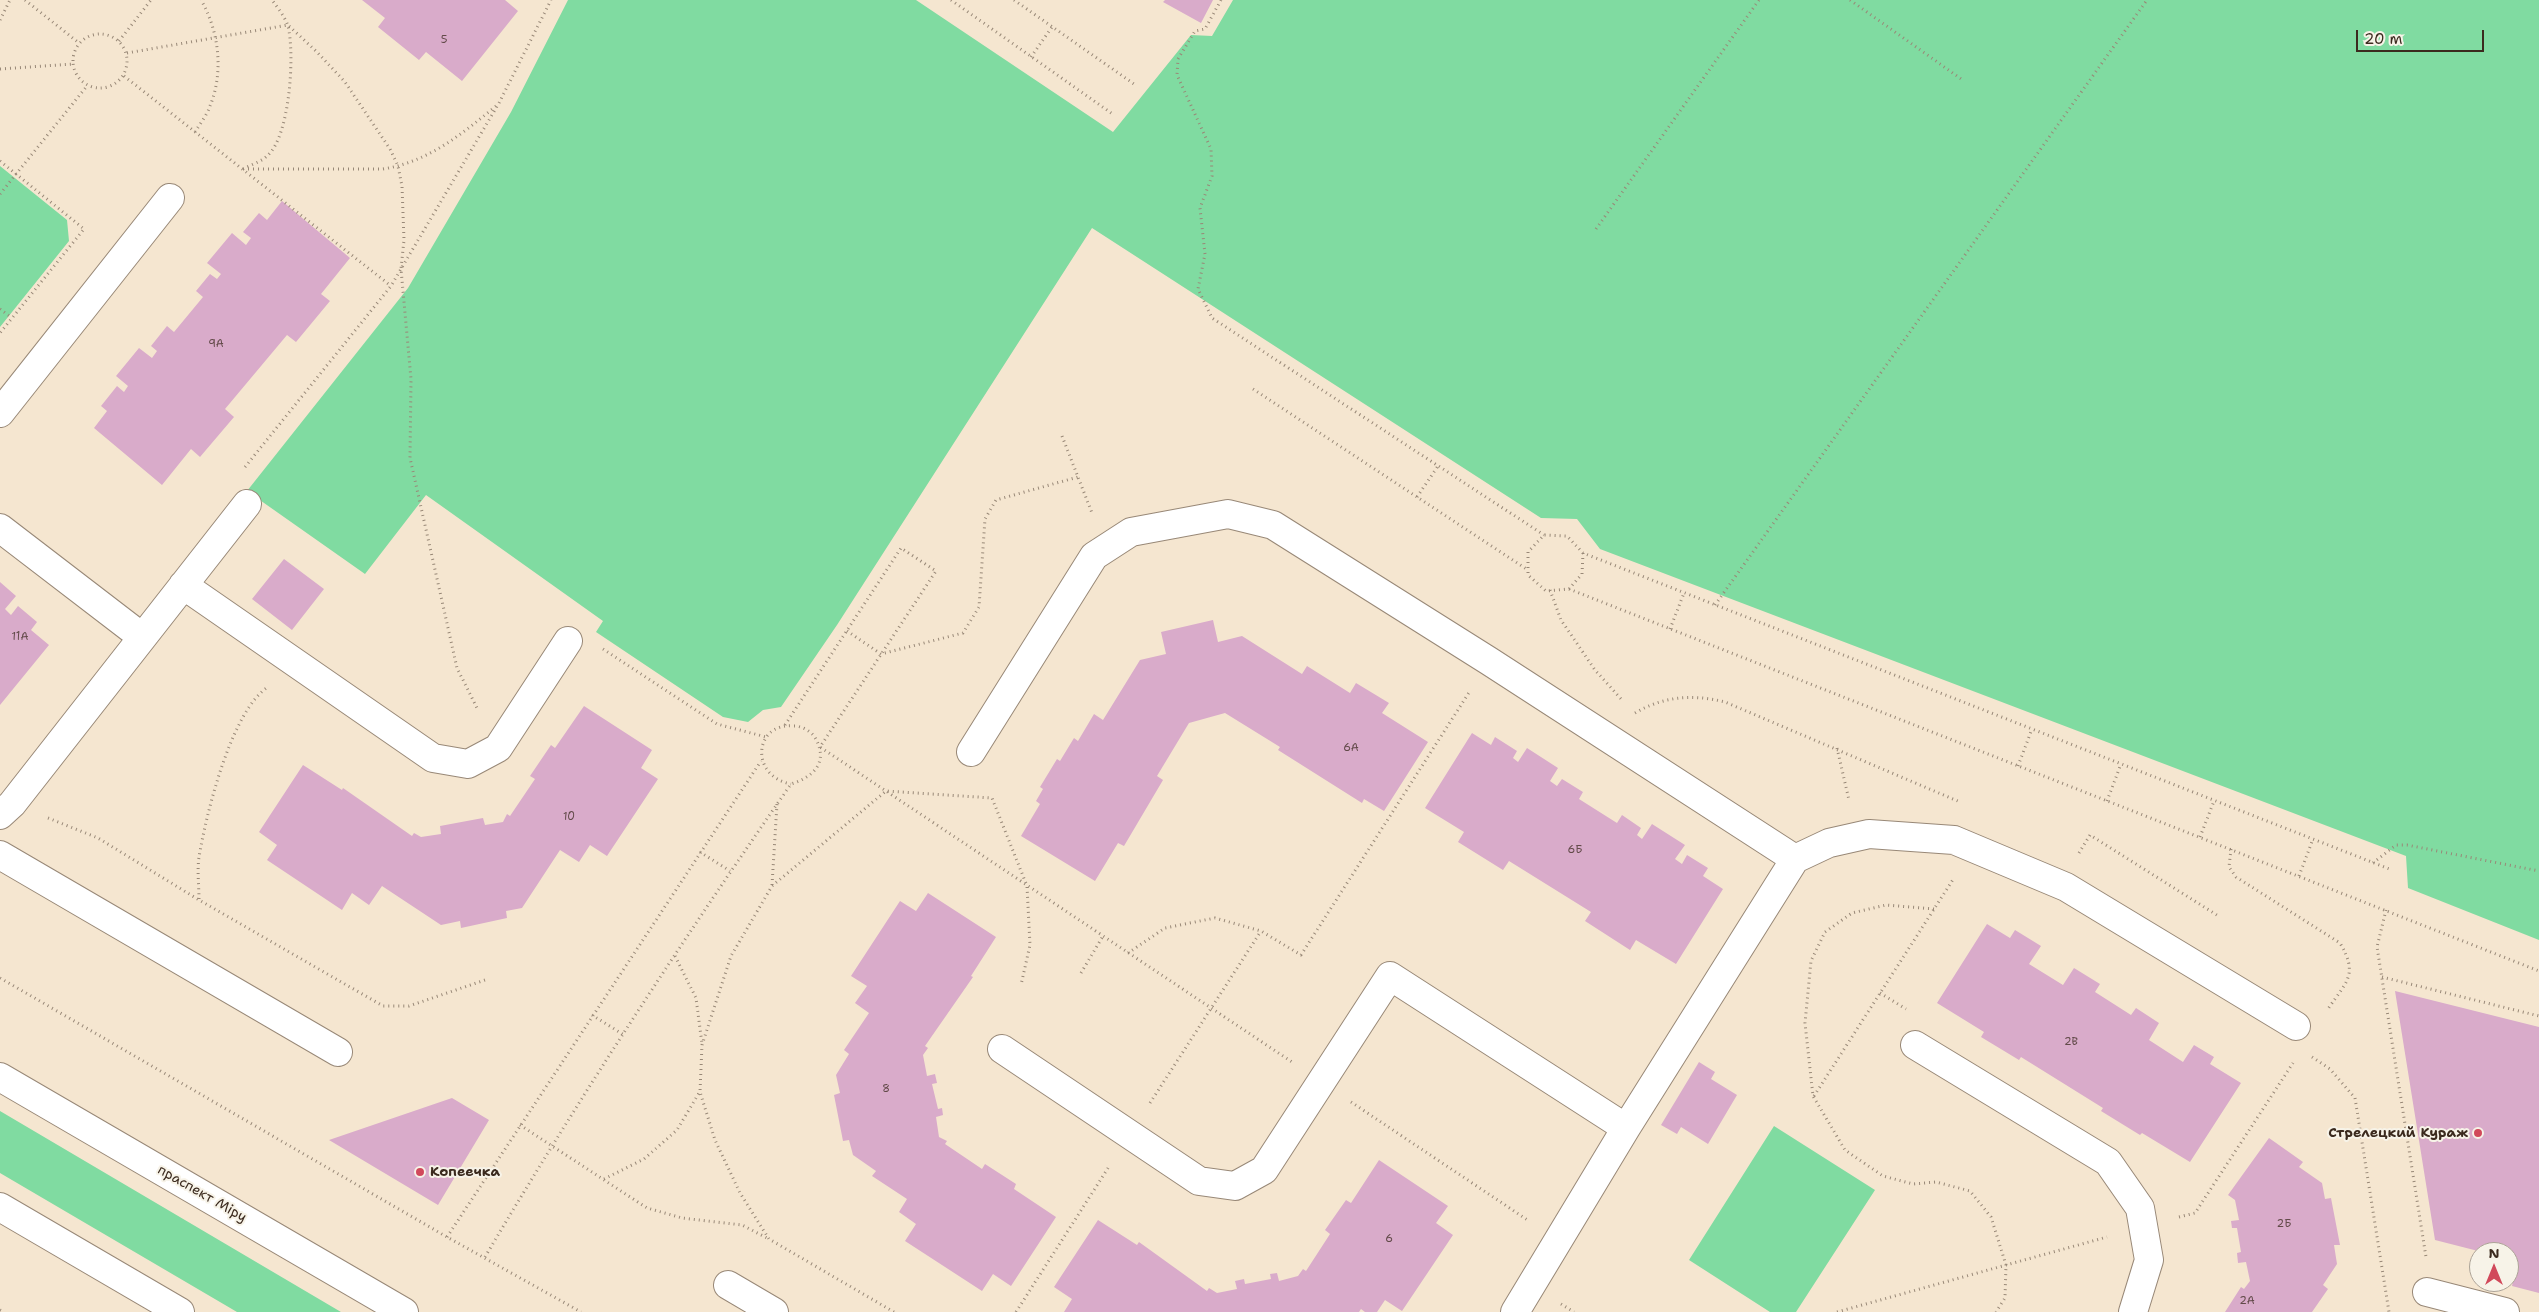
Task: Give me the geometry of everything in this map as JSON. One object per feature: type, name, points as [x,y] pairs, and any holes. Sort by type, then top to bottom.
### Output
[{"type":"street","points":[[0,413],[170,198]]},
{"type":"street","points":[[6,810],[247,504]]},
{"type":"street","points":[[971,752],[1094,556],[1131,532],[1228,514],[1273,525],[1489,661],[1795,860]]},
{"type":"street","points":[[0,528],[142,638]]},
{"type":"street","points":[[182,585],[433,758],[468,764],[498,748],[568,641]]},
{"type":"street","points":[[1515,1312],[1626,1128],[1795,860],[1829,843],[1869,834],[1954,840],[2066,887],[2296,1026]]},
{"type":"street","points":[[0,855],[338,1052]]},
{"type":"street","points":[[1002,1049],[1199,1181],[1235,1186],[1264,1170],[1390,976],[1626,1128]]},
{"type":"street","points":[[1915,1045],[2108,1162],[2140,1208],[2144,1227],[2149,1260],[2133,1312]]},
{"type":"street","name":"праспект Міру","points":[[0,1076],[404,1312]]},
{"type":"street","points":[[0,1207],[180,1312]]},
{"type":"street","points":[[728,1285],[774,1312]]},
{"type":"street","points":[[2429,1292],[2505,1312]]},
{"type":"path","points":[[0,20],[10,0]]},
{"type":"path","points":[[25,0],[79,43]]},
{"type":"path","points":[[119,41],[151,0]]},
{"type":"path","points":[[195,132],[210,106],[217,83],[216,37],[209,13],[201,0]]},
{"type":"path","points":[[272,0],[288,25],[345,82],[390,150],[398,166],[402,186],[404,240],[401,269],[411,378],[410,458],[457,668],[498,748]]},
{"type":"path","points":[[241,472],[391,286],[499,103],[551,0]]},
{"type":"path","points":[[952,0],[1114,115]]},
{"type":"path","points":[[1014,0],[1134,84]]},
{"type":"path","points":[[1221,0],[1205,29],[1195,31],[1178,59],[1177,75],[1211,150],[1212,176],[1200,208],[1204,254],[1198,289],[1212,318],[1544,535],[1567,536],[1583,553],[2392,870]]},
{"type":"path","points":[[1596,229],[1759,0]]},
{"type":"path","points":[[1850,0],[1964,81]]},
{"type":"path","points":[[1715,605],[2147,0]]},
{"type":"path","points":[[127,53],[288,25]]},
{"type":"path","points":[[242,169],[268,156],[279,136],[288,106],[291,76],[292,48],[288,25]]},
{"type":"path","points":[[1031,56],[1052,27]]},
{"type":"path","points":[[95,34],[106,34],[119,41],[127,53],[128,66],[124,76],[116,84],[106,88],[95,88],[88,86],[77,76],[73,64],[73,56],[79,43],[95,34]]},
{"type":"path","points":[[0,69],[73,64]]},
{"type":"path","points":[[124,76],[391,286]]},
{"type":"path","points":[[0,194],[88,86]]},
{"type":"path","points":[[242,169],[384,169],[398,166],[415,161],[456,139],[499,103]]},
{"type":"path","points":[[0,161],[84,229],[0,333]]},
{"type":"path","points":[[0,309],[12,318]]},
{"type":"path","points":[[1253,389],[1528,570]]},
{"type":"path","points":[[1417,497],[1438,466]]},
{"type":"path","points":[[846,631],[881,654],[962,633],[979,607],[986,519],[996,500],[1078,477]]},
{"type":"path","points":[[1544,535],[1528,552],[1528,575],[1546,591],[1569,589],[2539,971]]},
{"type":"path","points":[[784,725],[901,548],[936,572],[820,747],[820,759],[815,772],[805,780],[791,784],[779,782],[768,774],[761,761],[761,750],[766,738],[776,728],[784,725],[801,726],[812,734],[820,747],[1558,1240]]},
{"type":"path","points":[[1569,589],[1582,574],[1583,553]]},
{"type":"path","points":[[1550,590],[1561,620],[1595,670],[1639,720]]},
{"type":"path","points":[[1670,629],[1684,593]]},
{"type":"path","points":[[600,647],[717,724],[766,738]]},
{"type":"path","points":[[1128,953],[1166,928],[1215,918],[1261,931],[1301,955],[1489,661]]},
{"type":"path","points":[[199,900],[199,860],[215,785],[246,709],[258,694],[275,683]]},
{"type":"path","points":[[1634,714],[1651,704],[1669,699],[1708,698],[1725,702],[1837,748],[1962,803]]},
{"type":"path","points":[[2018,766],[2032,729]]},
{"type":"path","points":[[1837,748],[1850,805]]},
{"type":"path","points":[[447,1238],[592,1015],[761,761]]},
{"type":"path","points":[[2107,801],[2121,764]]},
{"type":"path","points":[[485,1257],[552,1146],[730,871],[791,784]]},
{"type":"path","points":[[702,1044],[731,956],[772,886],[886,791],[992,798],[1027,886],[1030,945],[1021,985]]},
{"type":"path","points":[[2200,837],[2214,801]]},
{"type":"path","points":[[772,886],[777,803]]},
{"type":"path","points":[[6,810],[98,838],[199,900],[383,1006],[409,1006],[488,979]]},
{"type":"path","points":[[2070,850],[2079,854],[2090,835],[2220,917]]},
{"type":"path","points":[[2299,876],[2313,839]]},
{"type":"path","points":[[2373,863],[2396,845],[2407,845],[2539,871]]},
{"type":"path","points":[[2231,849],[2229,866],[2236,877],[2340,943],[2349,959],[2350,976],[2323,1017]]},
{"type":"path","points":[[700,852],[730,871]]},
{"type":"path","points":[[1813,1096],[1957,874],[1949,872]]},
{"type":"path","points":[[1934,909],[1886,905],[1852,913],[1825,932],[1811,961],[1804,1023],[1813,1096],[1845,1150],[1883,1176],[1913,1184],[1936,1182],[1970,1191],[1991,1217],[2006,1265],[2005,1298],[1996,1312]]},
{"type":"path","points":[[2386,910],[2377,947],[2429,1292]]},
{"type":"path","points":[[1081,973],[1103,936]]},
{"type":"path","points":[[675,956],[696,998],[702,1044],[700,1092],[715,1140],[736,1184],[769,1239]]},
{"type":"path","points":[[2382,977],[2539,1016]]},
{"type":"path","points":[[0,978],[447,1238],[485,1257],[581,1312]]},
{"type":"path","points":[[592,1015],[624,1035]]},
{"type":"path","points":[[2309,1054],[2330,1069],[2356,1098],[2389,1312]]},
{"type":"path","points":[[1837,1312],[2195,1213],[2297,1057]]},
{"type":"path","points":[[2284,1058],[2292,1064]]},
{"type":"path","points":[[604,1179],[644,1160],[677,1130],[700,1092]]},
{"type":"path","points":[[520,1125],[647,1208],[682,1218],[742,1225],[894,1312]]},
{"type":"path","points":[[0,1310],[4,1312]]},
{"type":"green space","points":[[568,0],[916,0],[1113,132],[1191,35],[1212,36],[1233,0],[2539,0],[2539,940],[2408,888],[2406,856],[1600,549],[1577,519],[1541,518],[1092,228],[837,625],[781,707],[763,710],[748,722],[723,717],[596,632],[603,621],[426,495],[365,574],[247,491],[408,288],[511,112]]},
{"type":"green space","points":[[0,166],[67,220],[69,241],[0,327]]},
{"type":"green space","points":[[0,1111],[341,1312],[237,1312],[0,1173]]},
{"type":"green space","points":[[1774,1126],[1875,1190],[1796,1312],[1770,1312],[1689,1260]]},
{"type":"building","points":[[362,0],[505,0],[518,11],[462,81],[426,52],[419,60],[378,27],[385,18]]},
{"type":"building","points":[[1165,0],[1213,0],[1201,23],[1163,2]]},
{"type":"building","points":[[282,201],[350,258],[321,294],[330,301],[296,342],[287,335],[225,409],[234,417],[200,457],[191,449],[162,485],[94,428],[107,411],[101,406],[117,386],[124,392],[128,386],[116,376],[139,348],[152,358],[157,351],[151,346],[167,326],[174,332],[203,297],[196,291],[210,274],[217,279],[221,274],[207,263],[232,233],[246,245],[251,238],[243,232],[259,213],[267,220]]},
{"type":"building","points":[[284,559],[324,589],[292,630],[252,599]]},
{"type":"building","points":[[0,582],[16,596],[5,609],[11,615],[18,606],[37,622],[31,630],[49,645],[0,705]]},
{"type":"building","points":[[1213,620],[1218,642],[1242,636],[1302,674],[1307,666],[1350,693],[1356,683],[1389,703],[1382,713],[1428,742],[1384,811],[1364,799],[1362,803],[1278,750],[1280,747],[1225,713],[1189,723],[1157,776],[1163,780],[1124,846],[1118,843],[1095,881],[1021,836],[1040,804],[1036,801],[1043,789],[1040,787],[1057,759],[1060,761],[1074,738],[1078,741],[1094,714],[1103,720],[1140,660],[1166,654],[1161,632]]},
{"type":"building","points":[[584,706],[652,750],[641,768],[658,779],[607,856],[590,845],[579,862],[560,850],[522,908],[506,911],[507,918],[461,928],[460,921],[441,925],[382,886],[369,905],[352,893],[342,910],[267,860],[277,845],[259,832],[303,765],[342,790],[343,788],[412,836],[414,833],[421,837],[441,834],[440,826],[483,818],[485,825],[503,822],[507,814],[510,816],[535,779],[530,776],[551,745],[555,748]]},
{"type":"building","points":[[1472,733],[1491,745],[1495,737],[1517,751],[1513,758],[1518,762],[1527,748],[1558,768],[1550,781],[1557,786],[1562,779],[1583,792],[1579,799],[1617,823],[1622,815],[1641,828],[1637,835],[1642,839],[1652,824],[1685,845],[1675,859],[1682,864],[1687,855],[1708,868],[1703,876],[1723,889],[1676,964],[1636,940],[1630,950],[1585,921],[1591,912],[1509,861],[1503,870],[1458,842],[1464,832],[1425,808]]},
{"type":"building","points":[[928,893],[996,937],[971,976],[973,977],[925,1046],[928,1048],[923,1055],[927,1076],[935,1074],[937,1083],[932,1084],[938,1109],[942,1108],[943,1115],[936,1117],[939,1137],[947,1141],[945,1144],[982,1169],[985,1164],[1016,1184],[1014,1189],[1056,1217],[1011,1286],[993,1274],[982,1291],[905,1241],[916,1224],[899,1212],[907,1199],[872,1176],[876,1171],[853,1155],[849,1140],[843,1141],[834,1095],[840,1093],[836,1075],[849,1054],[844,1050],[869,1013],[855,1003],[867,986],[851,976],[900,901],[916,911]]},
{"type":"building","points":[[1987,924],[2010,938],[2015,930],[2041,946],[2029,964],[2063,985],[2074,968],[2100,984],[2095,992],[2131,1015],[2136,1008],[2159,1023],[2149,1040],[2183,1062],[2194,1045],[2214,1057],[2210,1064],[2241,1083],[2190,1162],[2101,1111],[2103,1108],[2021,1057],[2019,1060],[1981,1037],[1984,1032],[1937,1003]]},
{"type":"building","name":"Стрелецкий Кураж","points":[[2395,991],[2539,1027],[2539,1293],[2519,1288],[2519,1242],[2469,1242],[2469,1249],[2435,1240]]},
{"type":"building","points":[[1699,1062],[1715,1072],[1711,1079],[1737,1095],[1708,1144],[1681,1127],[1677,1134],[1661,1125]]},
{"type":"building","name":"Копеечка","points":[[452,1098],[489,1120],[438,1205],[329,1140]]},
{"type":"building","points":[[2269,1138],[2303,1162],[2299,1167],[2322,1183],[2325,1199],[2331,1198],[2340,1245],[2334,1245],[2337,1264],[2323,1285],[2328,1289],[2312,1312],[2225,1312],[2241,1287],[2244,1289],[2250,1281],[2246,1262],[2238,1263],[2237,1253],[2241,1252],[2237,1228],[2232,1228],[2231,1221],[2239,1220],[2235,1200],[2228,1195]]},
{"type":"building","points":[[1379,1160],[1448,1206],[1436,1223],[1453,1235],[1402,1311],[1385,1300],[1377,1312],[1365,1312],[1361,1309],[1359,1312],[1064,1312],[1072,1299],[1054,1287],[1098,1220],[1137,1245],[1139,1242],[1207,1291],[1209,1288],[1217,1293],[1237,1289],[1235,1281],[1244,1279],[1245,1284],[1271,1279],[1270,1274],[1277,1273],[1279,1281],[1298,1276],[1303,1269],[1306,1271],[1330,1234],[1325,1230],[1346,1200],[1351,1203]]},
{"type":"place","name":"Стрелецкий Кураж","points":[[2478,1133]]},
{"type":"place","name":"Копеечка","points":[[420,1172]]}]
